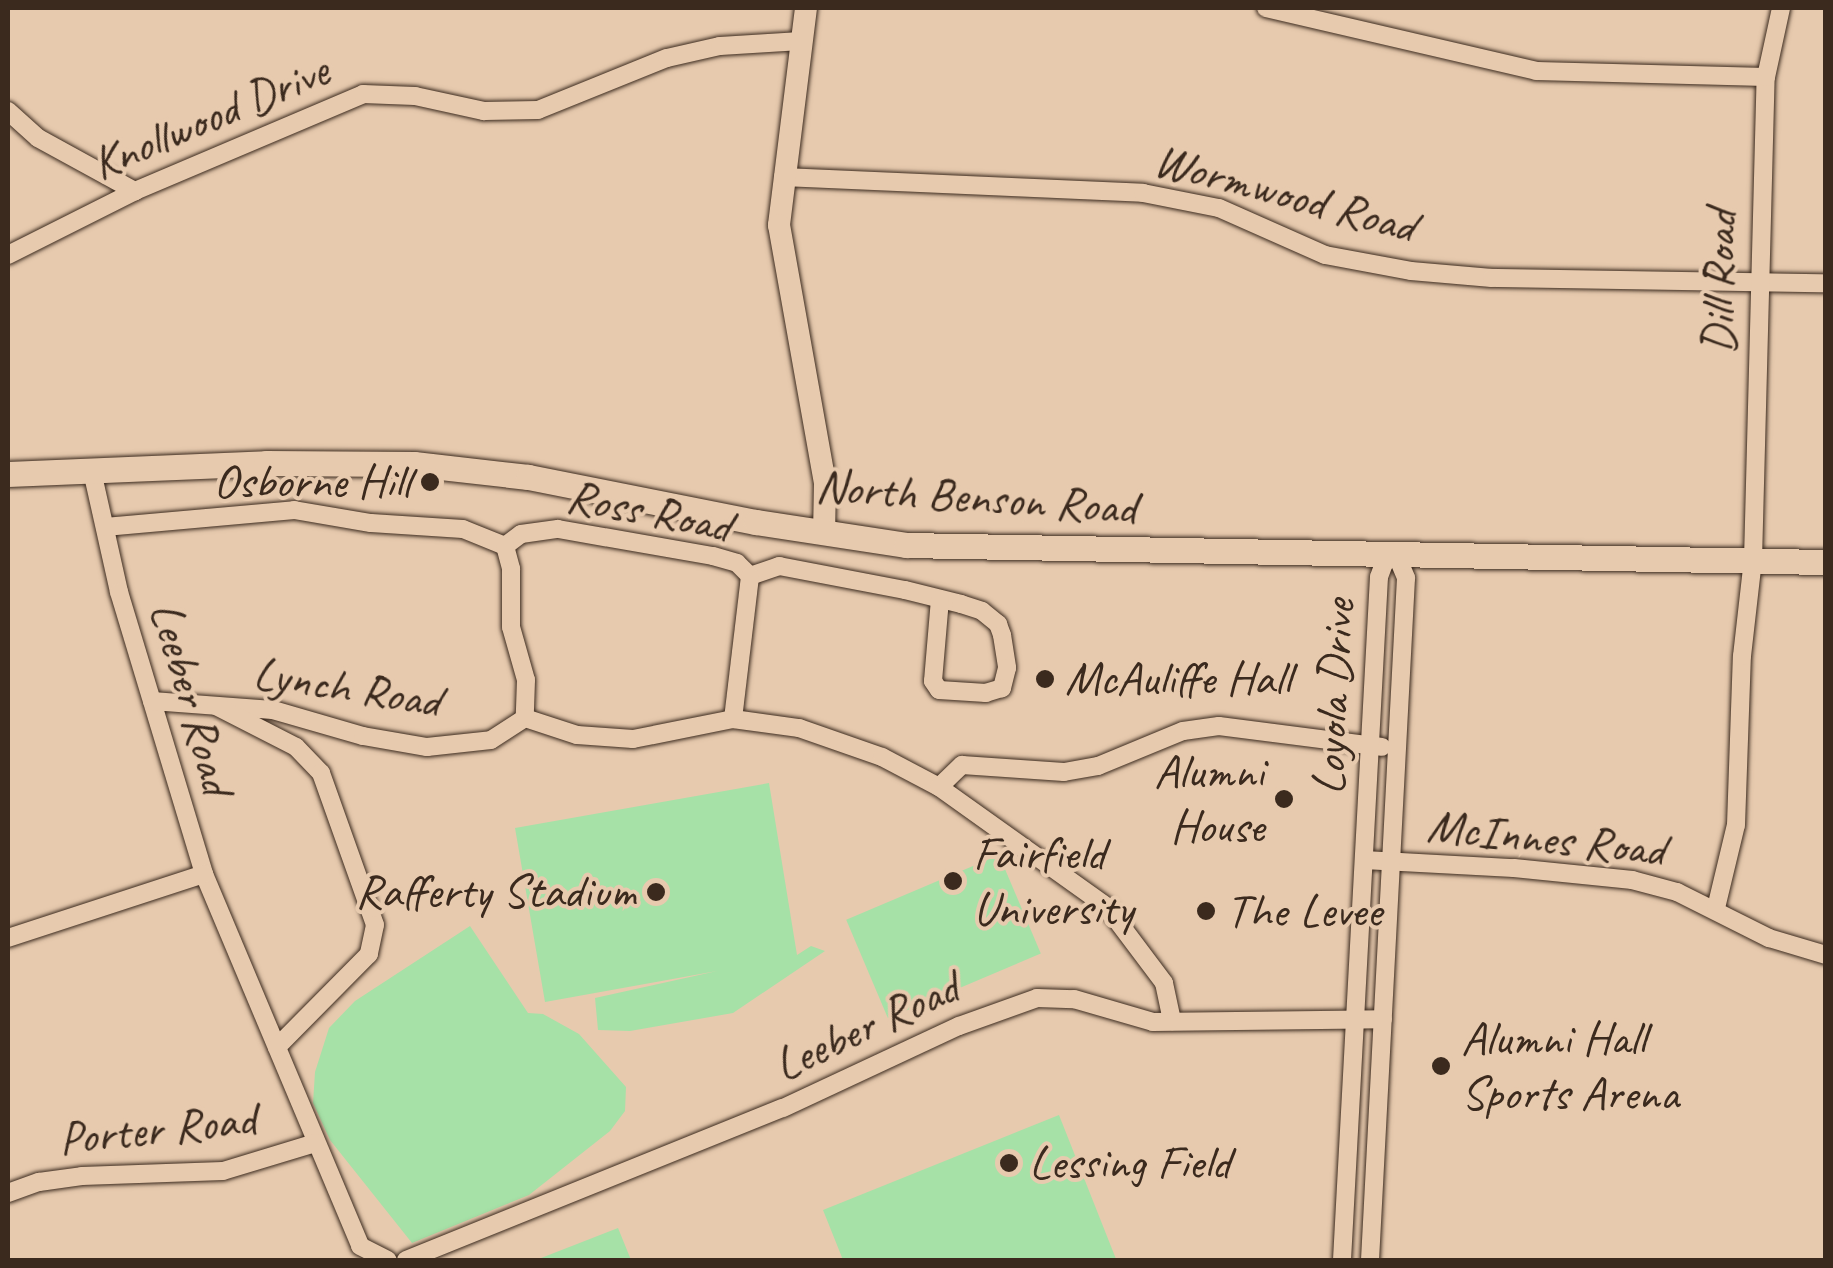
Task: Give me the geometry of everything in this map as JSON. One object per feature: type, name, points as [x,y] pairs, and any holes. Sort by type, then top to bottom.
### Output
[{"type":"main road","name":"North Benson Road","points":[[8,474],[266,463],[461,466],[824,533],[958,548],[1826,562]]},
{"type":"street","points":[[806,8],[784,177],[781,243],[825,484],[824,533]]},
{"type":"street","points":[[1266,8],[1524,70],[1766,77]]},
{"type":"street","name":"Dill Road","points":[[1716,908],[1736,825],[1742,656],[1753,560],[1766,77],[1781,8]]},
{"type":"street","name":"Knollwood Drive","points":[[8,255],[135,190],[363,94],[415,96],[484,111],[538,110],[667,58],[720,46],[801,41]]},
{"type":"street","points":[[8,110],[38,138],[135,190]]},
{"type":"street","name":"Wormwood Road","points":[[784,177],[1143,192],[1219,208],[1324,255],[1410,271],[1492,278],[1826,283]]},
{"type":"street","name":"Leeber Road","points":[[92,470],[152,701],[204,874],[360,1246],[388,1260]]},
{"type":"street","name":"Ross Road","points":[[104,527],[294,510],[371,523],[463,529],[506,546],[520,534],[558,529],[726,559],[750,576],[780,566],[940,599],[982,611],[998,624],[1007,668],[1002,688],[986,693],[938,690],[933,681],[940,599]]},
{"type":"street","points":[[506,546],[511,569],[512,627],[526,680],[524,718],[577,735],[633,739],[733,719],[799,728],[882,757],[939,787],[1107,907],[1164,983],[1172,1022]]},
{"type":"street","name":"Loyola Drive","points":[[1342,1260],[1379,577],[1384,563],[1396,554],[1406,578],[1370,1260]]},
{"type":"street","points":[[733,719],[750,576]]},
{"type":"street","name":"Lynch Road","points":[[152,701],[289,713],[363,736],[427,747],[491,740],[524,718]]},
{"type":"street","name":"Lynch Road","points":[[216,706],[296,747],[321,773],[376,925],[369,954],[276,1048]]},
{"type":"street","points":[[939,787],[962,764],[1064,772],[1098,766],[1183,731],[1218,726],[1397,748]]},
{"type":"street","name":"McInnes Road","points":[[1364,860],[1594,874],[1678,892],[1716,908],[1768,938],[1826,955]]},
{"type":"street","points":[[8,938],[204,874]]},
{"type":"street","name":"Leeber Road","points":[[406,1260],[784,1108],[1012,1005],[1057,997],[1153,1022],[1382,1018]]},
{"type":"street","name":"Porter Road","points":[[8,1194],[39,1182],[82,1176],[223,1171],[314,1143]]},
{"type":"green space","name":"Rafferty Stadium","points":[[769,783],[797,955],[811,946],[825,951],[733,1013],[630,1031],[598,1030],[595,998],[717,971],[545,1002],[515,828]]},
{"type":"green space","points":[[999,855],[1041,953],[888,1018],[846,920]]},
{"type":"green space","points":[[470,926],[528,1013],[543,1014],[579,1034],[626,1087],[625,1111],[610,1131],[529,1195],[412,1243],[330,1140],[313,1103],[315,1072],[329,1028],[355,1001]]},
{"type":"green space","name":"Lessing Field","points":[[1059,1115],[1116,1259],[843,1260],[823,1210]]},
{"type":"green space","points":[[618,1228],[631,1260],[536,1260]]},
{"type":"place","name":"Osborne Hill","points":[[430,482]]},
{"type":"place","name":"McAuliffe Hall","points":[[1045,679]]},
{"type":"place","name":"Alumni House","points":[[1284,799]]},
{"type":"place","name":"Fairfield University","points":[[953,881]]},
{"type":"place","name":"Rafferty Stadium","points":[[656,892]]},
{"type":"place","name":"The Levee","points":[[1206,911]]},
{"type":"place","name":"Alumni Hall Sports Arena","points":[[1441,1066]]},
{"type":"place","name":"Lessing Field","points":[[1009,1163]]}]
